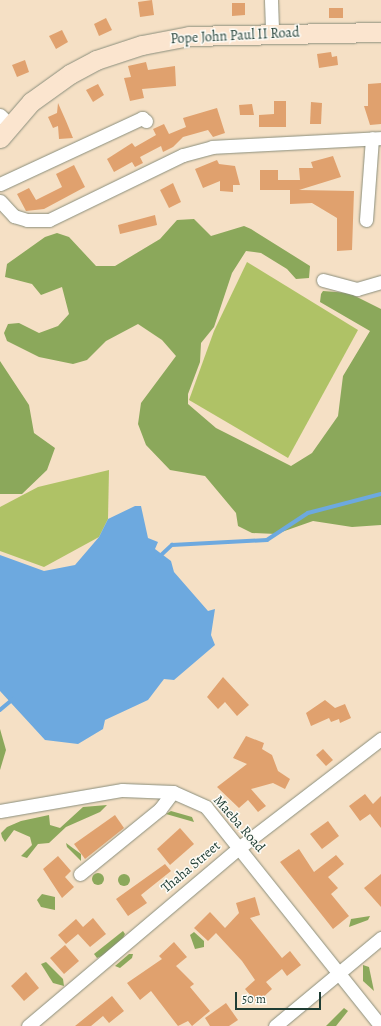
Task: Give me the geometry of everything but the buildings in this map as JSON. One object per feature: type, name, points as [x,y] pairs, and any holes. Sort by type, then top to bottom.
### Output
[{"type":"main road","name":"Pope John Paul II Road","points":[[3,126],[31,102],[96,60],[182,37],[272,33],[381,32]]},
{"type":"street","points":[[271,0],[272,33]]},
{"type":"street","points":[[0,184],[142,118],[146,121]]},
{"type":"street","points":[[0,201],[14,216],[27,220],[49,220],[183,155],[212,147],[377,138],[366,220]]},
{"type":"street","points":[[323,280],[357,289],[381,282]]},
{"type":"street","name":"Thaha Street","points":[[28,1026],[240,847],[381,739]]},
{"type":"street","name":"Maeba Road","points":[[0,811],[122,790],[173,792],[206,807],[240,847],[338,974],[381,1026]]},
{"type":"street","points":[[80,874],[160,809],[173,792]]},
{"type":"street","points":[[275,1026],[381,938]]},
{"type":"green space","points":[[194,219],[211,236],[244,226],[310,266],[309,278],[296,279],[287,269],[261,253],[246,251],[232,273],[214,327],[201,343],[200,362],[188,394],[188,404],[216,428],[291,466],[312,453],[338,416],[343,376],[370,331],[320,302],[321,294],[323,291],[349,293],[381,309],[381,525],[352,527],[313,521],[276,534],[252,533],[238,526],[236,513],[205,476],[170,470],[146,445],[138,424],[141,403],[176,356],[162,340],[138,324],[106,341],[87,360],[73,364],[39,357],[7,341],[4,333],[8,324],[19,323],[39,333],[58,326],[69,314],[62,287],[41,295],[32,284],[5,277],[7,264],[45,237],[57,233],[69,237],[96,266],[115,266],[160,239],[177,220]]},
{"type":"green space","points":[[247,262],[358,330],[288,458],[189,400],[214,331]]},
{"type":"green space","points":[[0,361],[29,405],[34,433],[55,448],[47,470],[22,494],[0,494]]},
{"type":"green space","points":[[109,470],[108,519],[99,537],[44,567],[0,551],[0,507],[38,487]]},
{"type":"green space","points":[[0,729],[6,750],[0,770]]},
{"type":"green space","points":[[107,805],[100,812],[66,827],[49,843],[38,844],[27,858],[21,856],[32,845],[30,837],[14,830],[5,842],[2,837],[1,833],[7,827],[21,821],[49,815],[50,825],[60,828],[83,807]]},
{"type":"green space","points":[[171,811],[192,817],[194,822],[166,814]]},
{"type":"green space","points":[[66,843],[81,854],[81,861],[67,847]]},
{"type":"green space","points":[[96,873],[100,873],[104,879],[100,885],[96,885],[92,881],[92,877]]},
{"type":"green space","points":[[124,874],[128,876],[130,880],[128,884],[124,886],[120,884],[118,880],[120,876]]},
{"type":"green space","points":[[42,894],[55,897],[55,910],[41,907],[37,900]]},
{"type":"green space","points":[[370,916],[368,920],[349,927],[351,919]]},
{"type":"green space","points":[[123,931],[125,934],[123,938],[104,955],[97,958],[94,954]]},
{"type":"green space","points":[[194,932],[204,941],[204,947],[195,949],[190,935]]},
{"type":"green space","points":[[129,954],[133,954],[132,958],[120,968],[115,966]]},
{"type":"green space","points":[[46,962],[63,979],[64,986],[53,983],[41,964]]},
{"type":"green space","points":[[363,965],[369,967],[374,991],[363,981]]},
{"type":"green space","points":[[344,1008],[348,1011],[336,1026],[326,1026]]},
{"type":"water","points":[[135,506],[141,506],[148,538],[158,542],[155,549],[171,561],[174,572],[208,611],[215,609],[211,635],[215,645],[174,680],[164,679],[148,700],[105,720],[103,729],[78,744],[45,740],[0,691],[0,555],[44,571],[75,565],[99,537],[108,519]]},
{"type":"waterway","points":[[158,558],[172,545],[267,540],[308,513],[381,494]]},
{"type":"waterway","points":[[0,710],[13,699]]}]
